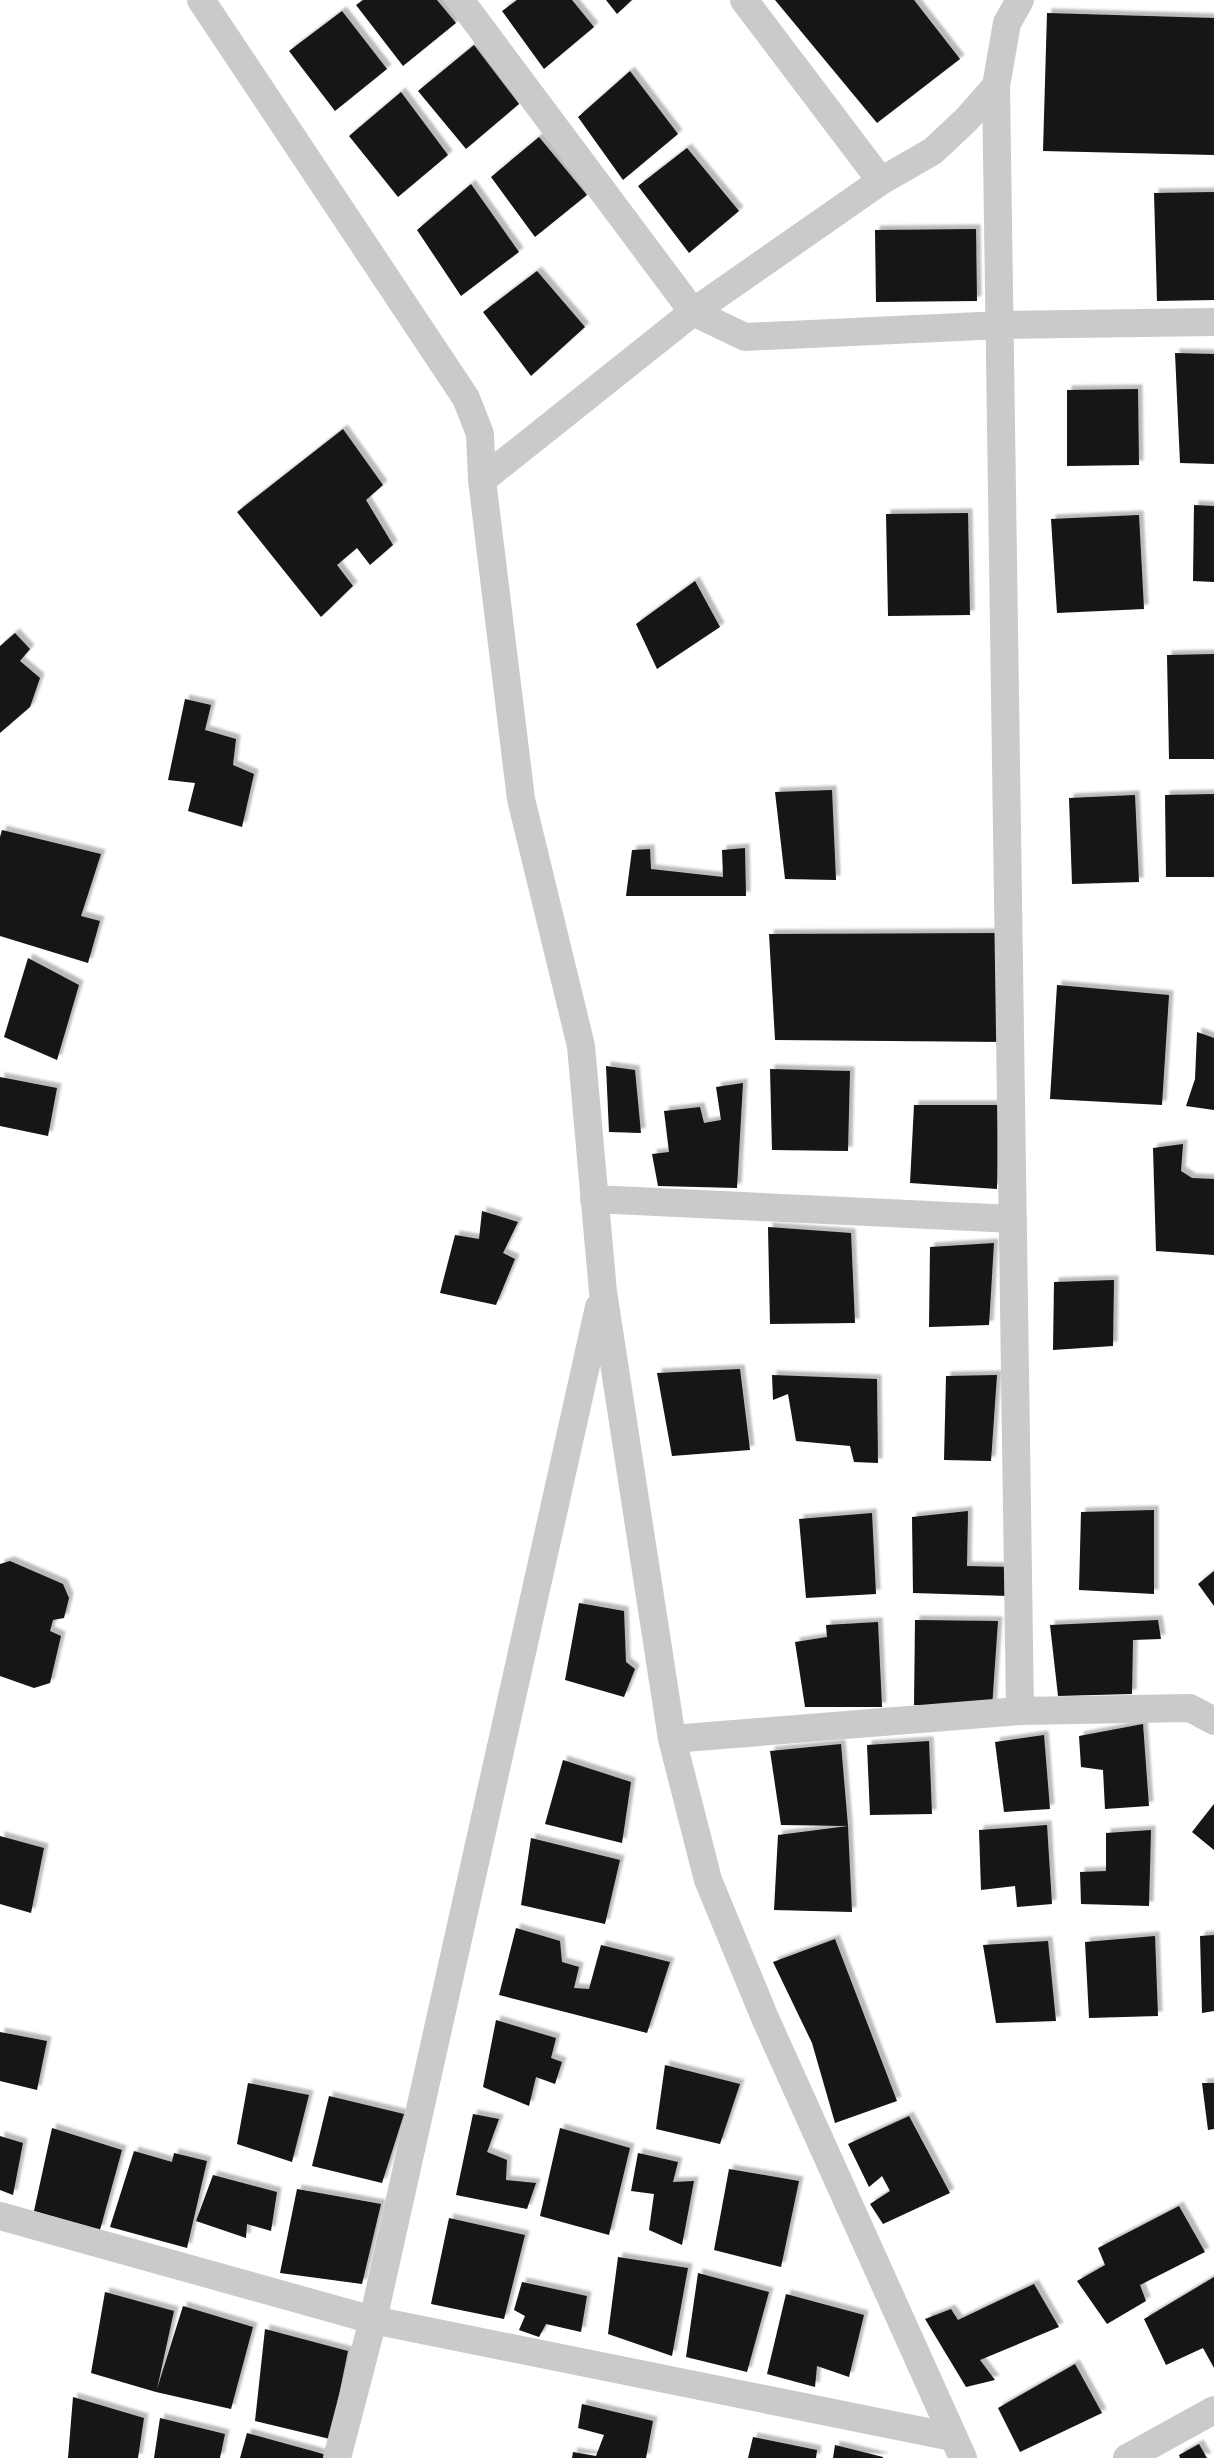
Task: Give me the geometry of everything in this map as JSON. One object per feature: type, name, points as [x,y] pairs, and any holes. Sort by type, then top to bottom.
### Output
[{"type":"street","points":[[201,0],[466,398],[480,434],[482,480],[521,799],[581,1046],[602,1292],[672,1738],[708,1880],[765,2018],[957,2448]]},
{"type":"street","points":[[460,0],[693,312],[745,337],[1001,325],[1214,322]]},
{"type":"street","points":[[744,0],[881,181]]},
{"type":"street","points":[[1020,0],[1007,23],[996,86],[1020,1711]]},
{"type":"street","points":[[482,480],[693,312],[881,181],[933,151],[967,119],[996,86]]},
{"type":"street","points":[[594,1199],[1013,1219]]},
{"type":"street","points":[[337,2458],[373,2320],[602,1292]]},
{"type":"street","points":[[672,1738],[1020,1711],[1190,1708],[1214,1721]]},
{"type":"street","points":[[0,2216],[373,2320],[957,2448]]},
{"type":"street","points":[[1127,2458],[1214,2410]]},
{"type":"building","points":[[363,0],[437,0],[456,23],[403,66],[356,5]]},
{"type":"building","points":[[517,0],[572,0],[594,27],[544,69],[502,11]]},
{"type":"building","points":[[606,0],[632,0],[617,14]]},
{"type":"building","points":[[775,0],[914,0],[960,59],[877,123]]},
{"type":"building","points":[[342,11],[387,69],[335,111],[289,51]]},
{"type":"building","points":[[1047,13],[1214,18],[1214,155],[1043,151]]},
{"type":"building","points":[[474,45],[519,104],[466,149],[418,91]]},
{"type":"building","points":[[630,71],[678,134],[623,180],[578,117]]},
{"type":"building","points":[[401,92],[448,155],[398,197],[349,136]]},
{"type":"building","points":[[539,137],[587,195],[535,237],[491,177]]},
{"type":"building","points":[[687,148],[739,211],[689,253],[638,186]]},
{"type":"building","points":[[471,184],[519,252],[461,296],[417,230]]},
{"type":"building","points":[[1214,192],[1214,300],[1157,301],[1154,193]]},
{"type":"building","points":[[976,229],[977,301],[876,302],[875,230]]},
{"type":"building","points":[[537,271],[585,327],[531,376],[483,312]]},
{"type":"building","points":[[1175,353],[1214,354],[1214,464],[1180,463]]},
{"type":"building","points":[[1138,389],[1139,465],[1067,466],[1067,390]]},
{"type":"building","points":[[343,429],[383,485],[366,500],[393,545],[370,565],[357,548],[337,565],[353,586],[321,617],[237,512]]},
{"type":"building","points":[[1194,505],[1214,506],[1214,582],[1193,581]]},
{"type":"building","points":[[968,513],[970,615],[888,616],[886,514]]},
{"type":"building","points":[[1139,515],[1144,609],[1057,613],[1051,519]]},
{"type":"building","points":[[695,581],[720,627],[657,669],[636,624]]},
{"type":"building","points":[[15,633],[30,649],[20,661],[40,678],[30,707],[0,733],[0,646]]},
{"type":"building","points":[[1214,654],[1214,759],[1169,759],[1167,655]]},
{"type":"building","points":[[185,699],[211,705],[205,730],[236,739],[233,765],[254,774],[242,827],[188,811],[195,783],[168,780]]},
{"type":"building","points":[[832,790],[836,880],[785,879],[775,792]]},
{"type":"building","points":[[1214,794],[1214,877],[1166,877],[1165,795]]},
{"type":"building","points":[[1135,795],[1139,882],[1072,884],[1069,798]]},
{"type":"building","points":[[2,830],[101,854],[81,916],[100,921],[88,963],[0,936],[0,837]]},
{"type":"building","points":[[745,848],[746,896],[626,896],[632,850],[650,849],[651,869],[723,877],[722,850]]},
{"type":"building","points":[[998,933],[1006,1042],[775,1040],[769,934]]},
{"type":"building","points":[[28,958],[79,985],[57,1060],[4,1037]]},
{"type":"building","points":[[1057,985],[1169,995],[1162,1105],[1050,1099]]},
{"type":"building","points":[[1197,1032],[1214,1038],[1214,1110],[1186,1106],[1195,1079]]},
{"type":"building","points":[[606,1066],[635,1070],[641,1133],[609,1132]]},
{"type":"building","points":[[770,1069],[850,1071],[848,1151],[772,1150]]},
{"type":"building","points":[[0,1077],[57,1088],[48,1136],[0,1126]]},
{"type":"building","points":[[743,1083],[737,1188],[658,1186],[652,1154],[669,1152],[664,1111],[700,1107],[704,1123],[721,1120],[716,1087]]},
{"type":"building","points":[[914,1105],[998,1105],[997,1189],[910,1183]]},
{"type":"building","points":[[1183,1144],[1181,1171],[1192,1178],[1214,1179],[1214,1255],[1156,1251],[1153,1148]]},
{"type":"building","points":[[482,1211],[518,1222],[503,1253],[515,1259],[496,1305],[440,1293],[455,1235],[479,1239]]},
{"type":"building","points":[[768,1227],[851,1233],[855,1323],[770,1324]]},
{"type":"building","points":[[994,1243],[989,1325],[929,1327],[930,1247]]},
{"type":"building","points":[[1114,1280],[1113,1346],[1053,1350],[1054,1282]]},
{"type":"building","points":[[740,1369],[750,1450],[672,1456],[657,1373]]},
{"type":"building","points":[[772,1375],[877,1379],[878,1463],[854,1462],[850,1446],[796,1441],[788,1394],[773,1400]]},
{"type":"building","points":[[997,1375],[991,1461],[944,1460],[946,1376]]},
{"type":"building","points":[[1154,1510],[1154,1594],[1079,1590],[1081,1512]]},
{"type":"building","points":[[968,1511],[967,1566],[1011,1567],[1009,1596],[913,1593],[912,1517]]},
{"type":"building","points":[[872,1513],[876,1594],[806,1598],[799,1519]]},
{"type":"building","points":[[10,1561],[63,1584],[69,1598],[64,1618],[53,1620],[50,1631],[61,1636],[50,1683],[34,1688],[0,1676],[0,1564]]},
{"type":"building","points":[[1214,1571],[1214,1606],[1198,1584]]},
{"type":"building","points":[[579,1603],[624,1611],[626,1662],[635,1669],[624,1697],[565,1680]]},
{"type":"building","points":[[915,1620],[998,1621],[992,1707],[914,1705]]},
{"type":"building","points":[[1158,1620],[1161,1639],[1133,1640],[1132,1694],[1058,1696],[1050,1625]]},
{"type":"building","points":[[878,1622],[882,1707],[805,1707],[795,1642],[827,1637],[826,1625]]},
{"type":"building","points":[[1143,1724],[1149,1806],[1105,1809],[1103,1770],[1081,1767],[1079,1736]]},
{"type":"building","points":[[1044,1735],[1050,1809],[1004,1812],[995,1742]]},
{"type":"building","points":[[929,1741],[932,1814],[870,1815],[867,1745]]},
{"type":"building","points":[[841,1744],[848,1826],[781,1825],[770,1751]]},
{"type":"building","points":[[563,1760],[631,1782],[622,1843],[545,1824]]},
{"type":"building","points":[[1214,1804],[1214,1850],[1192,1832]]},
{"type":"building","points":[[1047,1825],[1052,1904],[1017,1907],[1015,1886],[981,1890],[979,1830]]},
{"type":"building","points":[[848,1826],[852,1912],[774,1910],[778,1835]]},
{"type":"building","points":[[1151,1830],[1149,1906],[1081,1904],[1080,1872],[1106,1871],[1106,1833]]},
{"type":"building","points":[[0,1836],[44,1848],[31,1913],[0,1904]]},
{"type":"building","points":[[531,1838],[620,1860],[605,1924],[521,1905]]},
{"type":"building","points":[[516,1928],[560,1941],[562,1962],[579,1967],[574,1988],[589,1989],[601,1945],[670,1962],[647,2033],[499,1995]]},
{"type":"building","points":[[1214,1935],[1214,2011],[1202,2013],[1200,1936]]},
{"type":"building","points":[[1155,1936],[1158,2016],[1089,2018],[1085,1942]]},
{"type":"building","points":[[835,1939],[897,2101],[835,2123],[812,2043],[773,1962]]},
{"type":"building","points":[[1048,1941],[1056,2021],[996,2023],[983,1945]]},
{"type":"building","points":[[496,2020],[556,2038],[551,2058],[562,2062],[555,2084],[536,2077],[529,2106],[483,2087]]},
{"type":"building","points":[[0,2032],[47,2041],[37,2090],[0,2081]]},
{"type":"building","points":[[665,2065],[740,2084],[720,2144],[656,2129]]},
{"type":"building","points":[[248,2083],[309,2095],[292,2162],[237,2144]]},
{"type":"building","points":[[1202,2083],[1214,2083],[1214,2129],[1208,2130]]},
{"type":"building","points":[[329,2096],[404,2114],[382,2183],[312,2166]]},
{"type":"building","points":[[473,2114],[499,2119],[487,2152],[507,2160],[506,2180],[536,2183],[527,2209],[456,2195]]},
{"type":"building","points":[[909,2116],[950,2193],[883,2224],[870,2204],[890,2191],[882,2176],[869,2187],[848,2144]]},
{"type":"building","points":[[52,2128],[122,2150],[100,2230],[34,2211]]},
{"type":"building","points":[[560,2128],[630,2148],[609,2235],[540,2216]]},
{"type":"building","points":[[0,2136],[23,2143],[13,2195],[0,2190]]},
{"type":"building","points":[[134,2151],[172,2162],[174,2153],[207,2161],[187,2248],[110,2227]]},
{"type":"building","points":[[638,2153],[678,2162],[673,2182],[694,2181],[682,2245],[649,2230],[654,2194],[631,2191]]},
{"type":"building","points":[[729,2169],[799,2181],[781,2267],[714,2250]]},
{"type":"building","points":[[213,2175],[277,2192],[271,2231],[247,2224],[246,2238],[196,2221]]},
{"type":"building","points":[[297,2189],[381,2204],[362,2284],[280,2273]]},
{"type":"building","points":[[1179,2206],[1205,2252],[1140,2285],[1146,2301],[1107,2324],[1077,2281],[1105,2265],[1098,2248]]},
{"type":"building","points":[[449,2218],[525,2235],[504,2319],[431,2304]]},
{"type":"building","points":[[618,2257],[688,2268],[672,2356],[608,2334]]},
{"type":"building","points":[[698,2273],[769,2292],[747,2372],[686,2357]]},
{"type":"building","points":[[1214,2277],[1214,2368],[1203,2348],[1166,2365],[1144,2319]]},
{"type":"building","points":[[522,2282],[587,2296],[581,2332],[546,2324],[539,2337],[519,2330],[525,2316],[514,2310]]},
{"type":"building","points":[[1034,2284],[1059,2327],[980,2360],[995,2380],[966,2387],[925,2319],[951,2309],[958,2320]]},
{"type":"building","points":[[105,2292],[174,2311],[157,2389],[183,2306],[253,2327],[231,2409],[156,2392],[91,2373]]},
{"type":"building","points":[[786,2294],[864,2315],[849,2377],[817,2366],[815,2387],[767,2374]]},
{"type":"building","points":[[265,2329],[348,2351],[330,2439],[255,2421]]},
{"type":"building","points":[[1075,2364],[1102,2413],[1020,2452],[998,2408]]},
{"type":"building","points":[[73,2397],[144,2418],[138,2458],[68,2458]]},
{"type":"building","points":[[582,2404],[653,2421],[646,2458],[572,2458],[573,2452],[596,2456],[604,2435],[578,2428]]},
{"type":"building","points":[[160,2418],[225,2434],[220,2458],[154,2458]]},
{"type":"building","points":[[247,2433],[327,2455],[326,2458],[240,2458]]},
{"type":"building","points":[[753,2437],[817,2450],[816,2458],[748,2458]]},
{"type":"building","points":[[1199,2444],[1207,2458],[1180,2458],[1179,2455]]},
{"type":"building","points":[[835,2445],[883,2457],[883,2458],[833,2458]]}]
